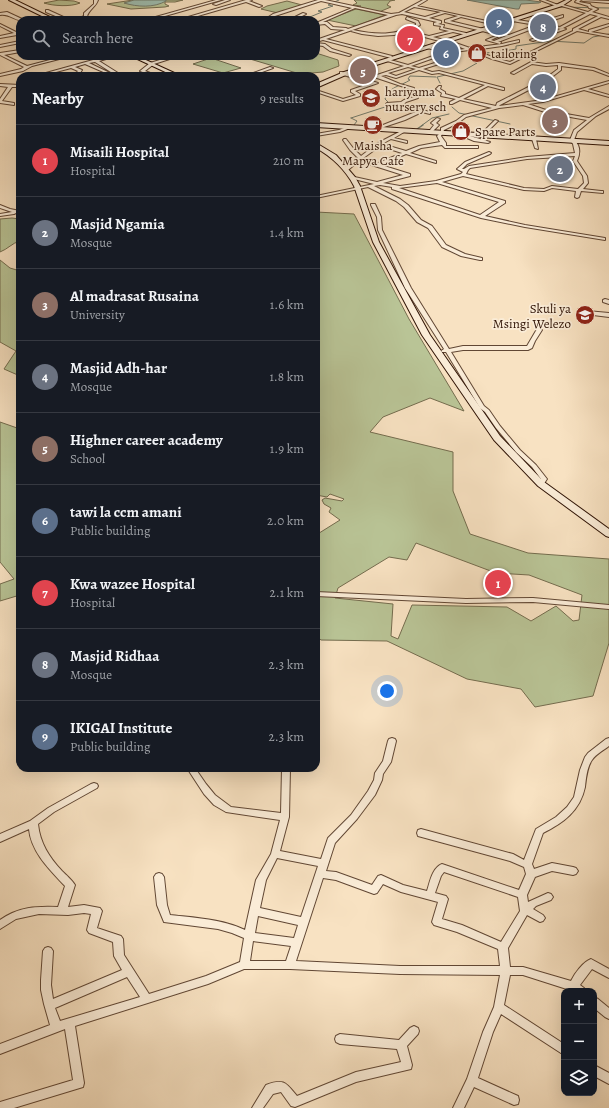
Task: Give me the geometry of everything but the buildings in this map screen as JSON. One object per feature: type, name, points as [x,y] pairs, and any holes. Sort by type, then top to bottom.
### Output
[{"type":"main road","points":[[11,0],[45,16]]},
{"type":"main road","points":[[15,0],[49,16]]},
{"type":"main road","points":[[320,83],[343,74],[559,5],[568,0]]},
{"type":"main road","points":[[343,74],[495,24],[559,5]]},
{"type":"main road","points":[[142,60],[172,72]]},
{"type":"main road","points":[[145,60],[169,72]]},
{"type":"main road","points":[[320,124],[431,131],[487,137],[573,140],[609,143]]},
{"type":"main road","points":[[320,124],[403,131],[441,132],[487,137],[573,140]]},
{"type":"main road","points":[[320,148],[334,156],[352,177],[376,242],[426,335],[497,438],[541,484],[609,534]]},
{"type":"street","points":[[86,16],[86,13],[95,4],[96,0]]},
{"type":"street","points":[[161,16],[219,0]]},
{"type":"street","points":[[170,16],[228,0]]},
{"type":"street","points":[[194,16],[248,0],[260,6]]},
{"type":"street","points":[[274,16],[321,0],[390,15],[425,18],[440,22]]},
{"type":"street","points":[[400,15],[425,0]]},
{"type":"street","points":[[542,0],[609,18]]},
{"type":"street","points":[[532,40],[562,28],[596,8],[592,8],[589,5],[577,2],[579,0]]},
{"type":"street","points":[[583,0],[609,2]]},
{"type":"street","points":[[223,2],[234,4]]},
{"type":"street","points":[[414,6],[495,24]]},
{"type":"street","points":[[320,23],[325,22],[354,8]]},
{"type":"street","points":[[47,11],[59,16]]},
{"type":"street","points":[[425,18],[445,12]]},
{"type":"street","points":[[0,14],[6,13],[16,18]]},
{"type":"street","points":[[299,16],[304,14]]},
{"type":"street","points":[[320,40],[390,15]]},
{"type":"street","points":[[353,31],[381,36],[407,31],[418,25],[417,22],[400,15]]},
{"type":"street","points":[[461,16],[435,24],[443,26],[441,28],[465,34]]},
{"type":"street","points":[[535,25],[562,16]]},
{"type":"street","points":[[407,31],[460,45],[481,55],[510,63],[576,30],[600,16]]},
{"type":"street","points":[[512,20],[535,25],[607,35]]},
{"type":"street","points":[[446,21],[517,37],[547,26]]},
{"type":"street","points":[[325,22],[330,27],[348,29]]},
{"type":"street","points":[[0,25],[16,33]]},
{"type":"street","points":[[494,42],[540,25]]},
{"type":"street","points":[[589,32],[609,25]]},
{"type":"street","points":[[429,37],[468,26]]},
{"type":"street","points":[[12,30],[16,30]]},
{"type":"street","points":[[0,37],[16,34]]},
{"type":"street","points":[[500,50],[497,49],[506,48],[488,40],[502,34]]},
{"type":"street","points":[[323,39],[390,59],[406,66],[450,75],[503,89]]},
{"type":"street","points":[[375,76],[447,52],[518,42]]},
{"type":"street","points":[[1,46],[16,43]]},
{"type":"street","points":[[320,44],[331,50],[349,55]]},
{"type":"street","points":[[428,47],[447,52]]},
{"type":"street","points":[[0,56],[16,52]]},
{"type":"street","points":[[0,56],[6,57],[31,72]]},
{"type":"street","points":[[1,72],[24,68],[49,60]]},
{"type":"street","points":[[49,72],[95,60],[115,72]]},
{"type":"street","points":[[143,72],[142,71],[152,64],[164,60]]},
{"type":"street","points":[[85,63],[105,72]]},
{"type":"street","points":[[380,75],[396,76],[438,63]]},
{"type":"street","points":[[514,73],[518,72],[530,63],[547,65],[559,64],[603,71],[609,74]]},
{"type":"street","points":[[496,107],[498,104],[550,77],[560,69],[559,64]]},
{"type":"street","points":[[71,67],[82,71],[80,72]]},
{"type":"street","points":[[259,72],[271,68]]},
{"type":"street","points":[[359,69],[371,73],[386,81],[413,88],[406,92],[417,95],[400,103],[390,104]]},
{"type":"street","points":[[603,71],[609,69]]},
{"type":"street","points":[[343,74],[374,83]]},
{"type":"street","points":[[320,92],[343,100],[359,95],[352,91],[374,83],[386,81]]},
{"type":"street","points":[[451,103],[493,82]]},
{"type":"street","points":[[477,147],[446,147],[439,136],[442,129],[457,122],[465,116],[496,107],[540,102],[569,95],[583,89],[609,82]]},
{"type":"street","points":[[0,85],[16,85]]},
{"type":"street","points":[[11,85],[0,102],[13,104]]},
{"type":"street","points":[[440,87],[439,90],[444,93],[442,94],[496,107]]},
{"type":"street","points":[[583,89],[609,96]]},
{"type":"street","points":[[352,98],[360,100]]},
{"type":"street","points":[[400,103],[400,105],[422,114]]},
{"type":"street","points":[[523,104],[548,112],[589,119]]},
{"type":"street","points":[[577,197],[579,190],[586,183],[585,176],[575,161],[578,154],[577,147],[573,140],[575,131],[589,119],[609,107]]},
{"type":"street","points":[[379,128],[416,115],[429,113]]},
{"type":"street","points":[[431,131],[437,125],[433,123],[438,119]]},
{"type":"street","points":[[489,153],[487,137],[496,121]]},
{"type":"street","points":[[320,134],[340,131],[348,127]]},
{"type":"street","points":[[346,169],[379,144],[403,131]]},
{"type":"street","points":[[468,135],[468,137],[479,140],[487,137]]},
{"type":"street","points":[[391,138],[406,142]]},
{"type":"street","points":[[534,139],[537,148]]},
{"type":"street","points":[[320,196],[378,184],[408,175],[359,158],[345,140]]},
{"type":"street","points":[[479,140],[477,147],[479,153],[489,153]]},
{"type":"street","points":[[377,165],[406,152],[427,145],[444,143]]},
{"type":"street","points":[[379,144],[435,162]]},
{"type":"street","points":[[489,153],[466,163],[459,169],[464,173],[516,188],[544,190],[552,187],[601,192]]},
{"type":"street","points":[[378,184],[400,187],[436,182],[464,173],[469,167],[514,160],[578,154]]},
{"type":"street","points":[[352,177],[481,217],[606,239]]},
{"type":"street","points":[[436,182],[503,202],[481,217]]},
{"type":"street","points":[[369,186],[398,200],[406,206],[420,221],[430,227],[444,246],[463,255],[480,259]]},
{"type":"street","points":[[0,206],[16,211]]},
{"type":"street","points":[[373,206],[379,217],[380,230],[397,267],[420,308],[476,394],[482,407],[518,451],[541,474],[544,479],[541,484]]},
{"type":"street","points":[[0,215],[16,213]]},
{"type":"street","points":[[587,314],[609,315]]},
{"type":"street","points":[[438,353],[447,350],[477,347],[528,348],[530,347],[538,330]]},
{"type":"street","points":[[320,594],[466,601],[532,600],[609,607]]},
{"type":"street","points":[[290,965],[331,841],[354,817],[372,793],[378,780],[379,773],[388,762],[392,741]]},
{"type":"street","points":[[524,911],[522,895],[531,874],[527,864],[539,831],[558,822],[572,808],[580,792],[583,771],[588,757],[609,741]]},
{"type":"street","points":[[194,772],[207,792],[221,806],[229,810],[285,817]]},
{"type":"street","points":[[244,965],[261,880],[275,854],[285,817],[286,772]]},
{"type":"street","points":[[0,838],[33,823],[52,810],[94,786]]},
{"type":"street","points":[[33,823],[33,834],[42,851],[50,864],[70,885],[62,910]]},
{"type":"street","points":[[421,833],[513,858],[527,864]]},
{"type":"street","points":[[275,854],[324,863]]},
{"type":"street","points":[[531,874],[552,867],[572,871]]},
{"type":"street","points":[[430,895],[437,875],[442,868],[522,895]]},
{"type":"street","points":[[320,874],[336,876],[374,890],[381,879],[401,888],[444,899],[437,922],[459,928],[503,947]]},
{"type":"street","points":[[159,877],[162,906],[167,919],[224,926],[249,936],[267,940],[298,943]]},
{"type":"street","points":[[458,1108],[472,1081],[488,1032],[499,1007],[506,971],[503,947],[524,911],[533,903],[548,897]]},
{"type":"street","points":[[0,925],[13,916],[38,910],[68,911],[84,909],[97,911],[92,930],[118,939],[119,956],[147,999]]},
{"type":"street","points":[[254,911],[304,922]]},
{"type":"street","points":[[524,911],[531,912],[540,918]]},
{"type":"street","points":[[48,951],[49,962],[45,977],[46,990],[56,1027]]},
{"type":"street","points":[[577,988],[578,978],[591,963],[609,974]]},
{"type":"street","points":[[0,1049],[56,1027],[208,980],[244,965],[290,965],[400,970],[523,971],[574,988]]},
{"type":"street","points":[[50,1005],[128,972]]},
{"type":"street","points":[[597,1004],[609,1014]]},
{"type":"street","points":[[499,1007],[561,1048]]},
{"type":"street","points":[[0,1107],[79,1083],[69,1023]]},
{"type":"street","points":[[401,1045],[414,1031]]},
{"type":"street","points":[[340,1039],[401,1045]]},
{"type":"street","points":[[257,1108],[270,1088],[283,1087],[296,1105],[356,1077],[407,1065],[401,1045]]},
{"type":"street","points":[[597,1072],[609,1079]]},
{"type":"street","points":[[472,1081],[514,1100]]},
{"type":"green space","points":[[59,0],[80,3],[62,6],[44,3]]},
{"type":"green space","points":[[133,0],[183,0],[165,2],[165,4],[169,6],[165,7],[131,9],[107,4]]},
{"type":"green space","points":[[354,0],[395,0],[390,1],[387,5],[391,7],[379,12],[358,8],[361,6],[353,5],[357,3]]},
{"type":"green space","points":[[287,1],[302,5],[278,13],[261,9],[267,6]]},
{"type":"green space","points":[[356,9],[385,15],[356,26],[327,20]]},
{"type":"green space","points":[[320,54],[338,60],[339,66],[323,72],[293,72],[253,60],[320,60]]},
{"type":"green space","points":[[205,60],[217,60],[241,68],[227,72],[220,72],[193,64]]},
{"type":"green space","points":[[320,212],[354,214],[409,319],[464,411],[430,398],[383,417],[370,432],[453,452],[453,491],[470,534],[528,553],[609,559],[609,643],[593,696],[535,707],[521,689],[467,679],[387,641],[321,640],[320,532],[340,520],[329,512],[331,508],[324,504],[322,500],[325,498],[342,501],[344,499],[330,494],[327,497],[320,496]],"holes":[[[416,543],[496,573],[529,575],[582,595],[579,620],[573,621],[556,606],[531,621],[507,607],[412,605],[398,639],[391,636],[393,604],[335,598],[338,588],[389,557],[407,560]]]},
{"type":"green space","points":[[16,218],[16,243],[0,252],[0,219]]},
{"type":"green space","points":[[0,260],[10,268],[16,270],[16,351],[0,342]]},
{"type":"green space","points":[[16,351],[16,374],[4,369]]},
{"type":"green space","points":[[0,422],[16,428],[16,596],[0,601],[0,584],[14,579],[0,562]]},
{"type":"shaded area","points":[[134,0],[166,1],[156,5],[145,6],[124,3]]},
{"type":"shaded area","points":[[467,0],[526,0],[541,2],[521,4],[519,9],[516,9]]},
{"type":"waterway","points":[[312,16],[322,12],[318,11],[333,6],[328,5],[339,0]]},
{"type":"waterway","points":[[557,7],[609,8]]},
{"type":"waterway","points":[[440,83],[437,77],[463,71],[477,63],[471,60],[486,53],[511,50],[516,49],[516,46],[550,41],[584,43],[593,37],[609,34]]},
{"type":"waterway","points":[[354,125],[357,121],[351,118],[391,105],[385,99],[387,95],[392,89],[410,80],[408,79],[410,76],[436,77]]},
{"type":"waterway","points":[[452,107],[459,113],[510,124]]},
{"type":"waterway","points":[[421,126],[432,118],[449,114]]},
{"type":"waterway","points":[[417,129],[423,125]]},
{"type":"place","name":"IKIGAI Institute","points":[[499,22]]},
{"type":"place","name":"Masjid Ridhaa","points":[[543,27]]},
{"type":"place","name":"Kwa wazee Hospital","points":[[410,39]]},
{"type":"place","name":"tawi la ccm amani","points":[[446,53]]},
{"type":"place","name":"tailoring","points":[[477,53]]},
{"type":"place","name":"Highner career academy","points":[[363,71]]},
{"type":"place","name":"Masjid Adh-har","points":[[543,87]]},
{"type":"place","name":"hariyama nursery sch","points":[[371,98]]},
{"type":"place","name":"Al madrasat Rusaina","points":[[555,121]]},
{"type":"place","name":"Maisha Mapya Cafe","points":[[373,125]]},
{"type":"place","name":"Spare Parts","points":[[461,131]]},
{"type":"place","name":"Masjid Ngamia","points":[[560,169]]},
{"type":"place","name":"Skuli ya Msingi Welezo","points":[[585,315]]},
{"type":"place","name":"Misaili Hospital","points":[[498,583]]}]
